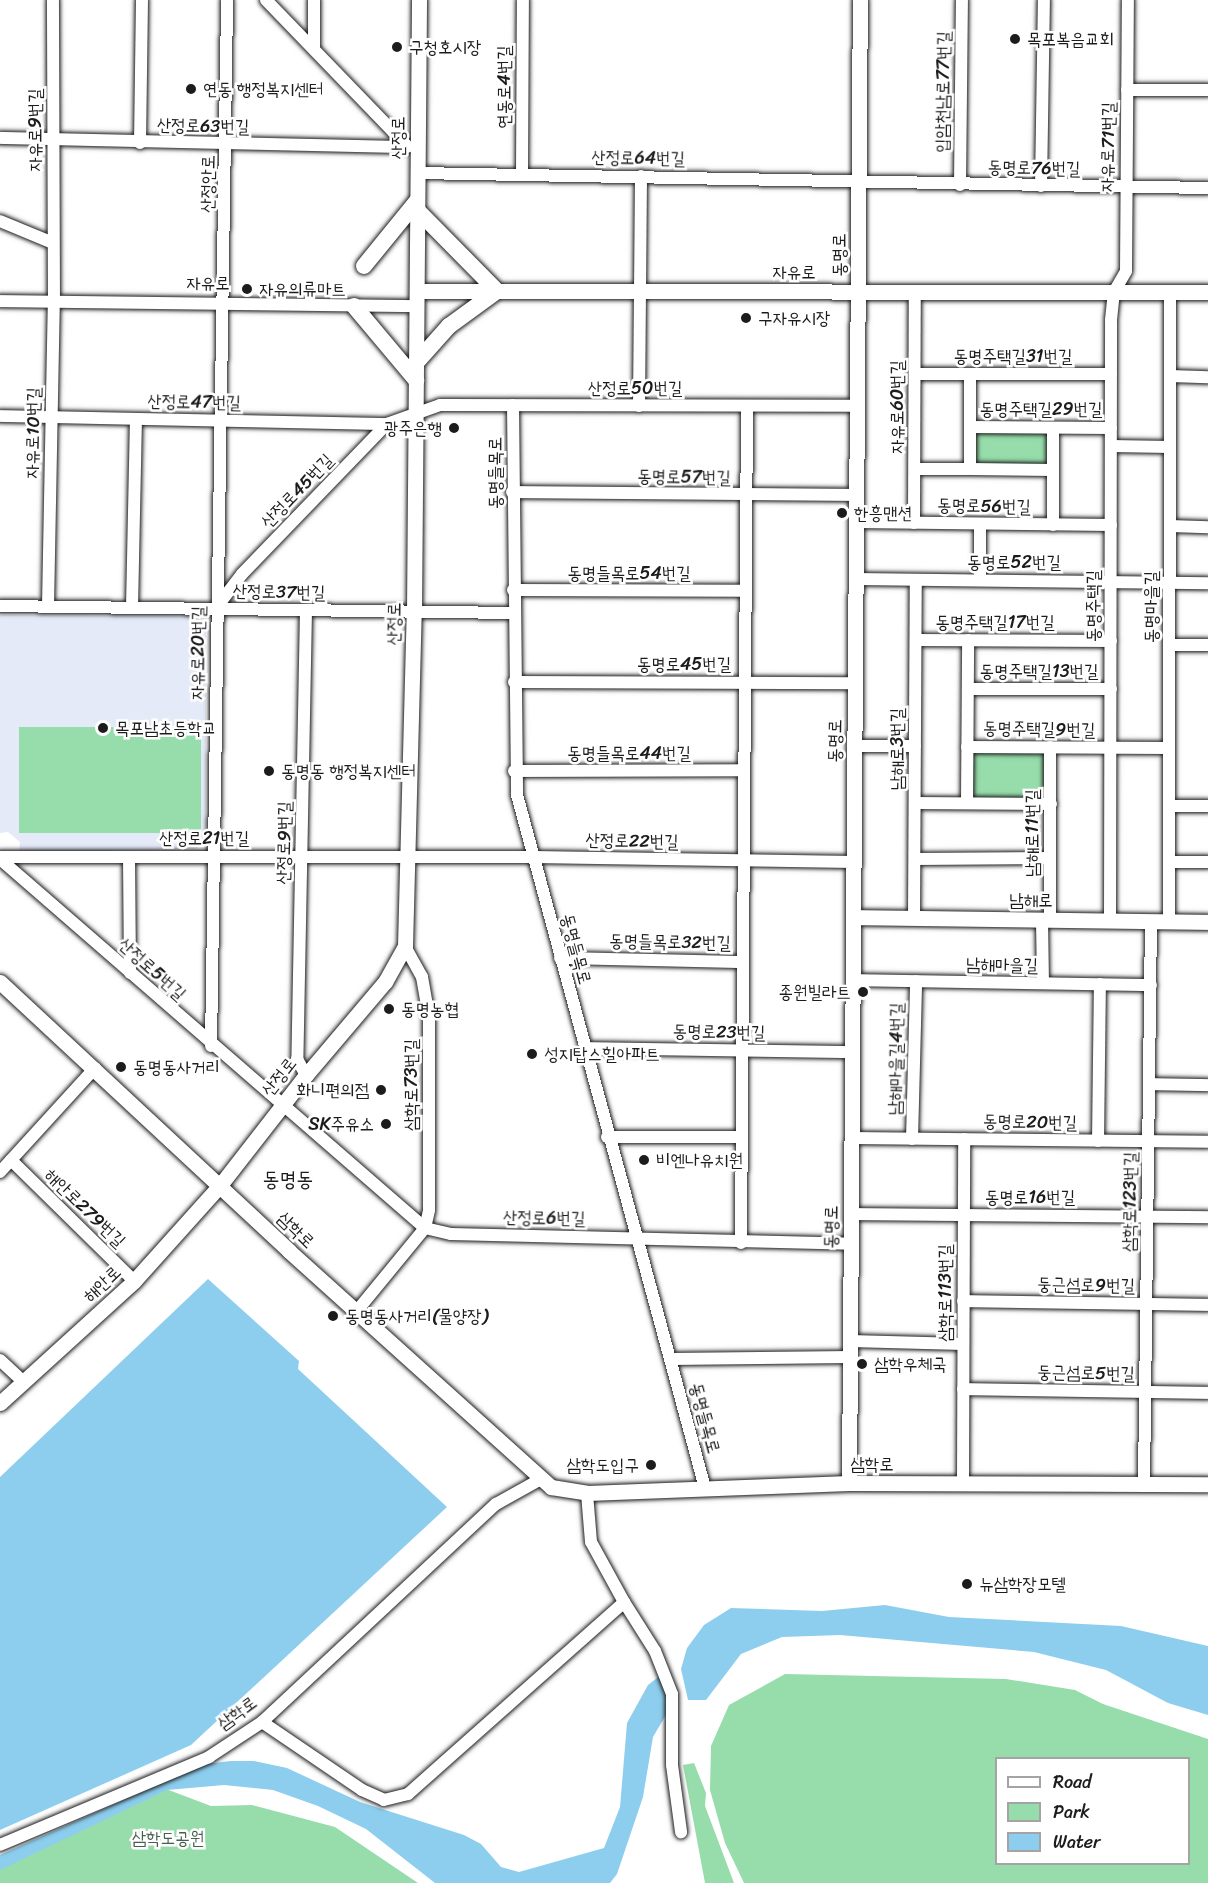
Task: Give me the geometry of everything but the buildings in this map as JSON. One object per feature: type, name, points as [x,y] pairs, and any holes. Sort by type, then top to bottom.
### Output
[{"type":"main road","points":[[364,266],[417,206],[497,291],[449,326],[416,363]]},
{"type":"main road","points":[[354,306],[416,380]]},
{"type":"street","name":"자유로9번길","points":[[53,0],[54,260]]},
{"type":"street","points":[[140,143],[142,0]]},
{"type":"street","name":"산정안로","points":[[226,261],[227,0]]},
{"type":"street","points":[[266,0],[411,147]]},
{"type":"street","points":[[314,0],[314,49]]},
{"type":"street","name":"산정로","points":[[221,1184],[306,1075],[385,982],[405,946],[409,857],[416,415],[417,173],[411,147],[419,0]]},
{"type":"street","name":"연동로4번길","points":[[522,174],[523,0]]},
{"type":"street","name":"동명로","points":[[849,1483],[861,0]]},
{"type":"street","name":"입암천남로77번길","points":[[960,185],[962,0]]},
{"type":"street","points":[[1041,186],[1044,0]]},
{"type":"street","name":"자유로71번길","points":[[1114,292],[1126,272],[1128,0]]},
{"type":"street","points":[[1127,90],[1208,90]]},
{"type":"street","name":"산정로63번길","points":[[0,138],[227,145],[411,147]]},
{"type":"street","name":"산정로64번길","points":[[417,173],[859,179]]},
{"type":"street","points":[[639,406],[640,176]]},
{"type":"street","name":"동명로76번길","points":[[859,179],[960,185],[1208,188]]},
{"type":"street","points":[[0,221],[53,243]]},
{"type":"street","name":"자유로10번길","points":[[48,606],[54,260]]},
{"type":"street","name":"자유로20번길","points":[[211,1046],[215,856],[216,609],[226,261]]},
{"type":"street","name":"자유로","points":[[0,301],[354,306],[497,291],[1208,292]]},
{"type":"street","name":"자유로60번길","points":[[914,523],[915,292]]},
{"type":"street","name":"동명주택길","points":[[1110,920],[1111,374],[1114,292]]},
{"type":"street","name":"동명마을길","points":[[1168,921],[1170,292]]},
{"type":"street","name":"동명주택길31번길","points":[[915,374],[1111,374]]},
{"type":"street","points":[[970,374],[970,469]]},
{"type":"street","points":[[1170,376],[1208,377]]},
{"type":"street","name":"산정로50번길","points":[[416,415],[440,405],[857,406]]},
{"type":"street","name":"동명들목로","points":[[513,405],[514,771],[533,857],[607,1137],[705,1488]]},
{"type":"street","points":[[741,1244],[747,406]]},
{"type":"street","name":"산정로45번길","points":[[216,609],[242,574],[387,424],[416,415]]},
{"type":"street","name":"산정로47번길","points":[[0,416],[387,424]]},
{"type":"street","points":[[132,608],[136,419]]},
{"type":"street","name":"동명주택길29번길","points":[[970,427],[1111,428]]},
{"type":"street","points":[[1053,428],[1053,525]]},
{"type":"street","points":[[1111,446],[1170,447]]},
{"type":"street","points":[[915,469],[1053,470]]},
{"type":"street","name":"동명로57번길","points":[[512,492],[856,495]]},
{"type":"street","name":"동명로56번길","points":[[856,522],[1111,525]]},
{"type":"street","points":[[980,524],[980,580]]},
{"type":"street","points":[[1170,526],[1208,527]]},
{"type":"street","name":"동명로52번길","points":[[856,579],[1208,584]]},
{"type":"street","name":"남해로3번길","points":[[914,918],[916,580]]},
{"type":"street","name":"동명들목로54번길","points":[[513,590],[745,591]]},
{"type":"street","name":"산정로37번길","points":[[0,606],[513,613]]},
{"type":"street","name":"산정로9번길","points":[[306,610],[297,1059],[306,1075]]},
{"type":"street","name":"동명주택길17번길","points":[[916,640],[1111,641]]},
{"type":"street","points":[[967,803],[968,640]]},
{"type":"street","points":[[1169,645],[1208,645]]},
{"type":"street","name":"동명로45번길","points":[[514,682],[855,683]]},
{"type":"street","name":"동명주택길13번길","points":[[968,689],[1111,689]]},
{"type":"street","points":[[854,746],[915,746]]},
{"type":"street","name":"동명주택길9번길","points":[[967,747],[1169,748]]},
{"type":"street","name":"남해로11번길","points":[[1043,983],[1050,858],[1050,747]]},
{"type":"street","name":"동명들목로44번길","points":[[514,771],[744,770]]},
{"type":"street","points":[[915,803],[1051,804]]},
{"type":"street","points":[[1169,806],[1208,806]]},
{"type":"street","points":[[129,857],[130,972]]},
{"type":"street","name":"산정로21번길","points":[[0,858],[409,857]]},
{"type":"street","name":"산정로22번길","points":[[409,857],[854,862]]},
{"type":"street","name":"산정로5번길","points":[[0,858],[281,1107]]},
{"type":"street","points":[[915,859],[1050,858]]},
{"type":"street","points":[[1169,862],[1208,862]]},
{"type":"street","name":"남해로","points":[[853,917],[1208,922]]},
{"type":"street","name":"삼학로123번길","points":[[1144,1483],[1151,921]]},
{"type":"street","name":"삼학로73번길","points":[[405,946],[423,977],[429,1017],[429,1204],[425,1228]]},
{"type":"street","name":"동명들목로32번길","points":[[560,958],[742,962]]},
{"type":"street","name":"남해마을길","points":[[853,980],[1150,986]]},
{"type":"street","name":"남해마을길4번길","points":[[912,1139],[916,981]]},
{"type":"street","name":"삼학로","points":[[0,982],[539,1480],[552,1487],[587,1493],[849,1483],[1208,1484]]},
{"type":"street","points":[[1098,1141],[1100,984]]},
{"type":"street","name":"동명로23번길","points":[[585,1048],[852,1052]]},
{"type":"street","points":[[0,1172],[95,1068]]},
{"type":"street","points":[[1149,1084],[1208,1085]]},
{"type":"street","name":"산정로6번길","points":[[281,1107],[425,1228],[451,1234],[636,1238],[741,1244],[850,1244]]},
{"type":"street","points":[[607,1137],[741,1137]]},
{"type":"street","name":"동명로20번길","points":[[852,1138],[1208,1142]]},
{"type":"street","name":"삼학로113번길","points":[[963,1483],[964,1139]]},
{"type":"street","name":"해안로279번길","points":[[11,1160],[134,1281]]},
{"type":"street","name":"해안로","points":[[0,1402],[134,1281],[221,1184]]},
{"type":"street","name":"동명로16번길","points":[[851,1214],[1208,1217]]},
{"type":"street","points":[[356,1312],[425,1228]]},
{"type":"street","name":"둥근섬로9번길","points":[[963,1301],[1208,1305]]},
{"type":"street","points":[[850,1341],[963,1344]]},
{"type":"street","points":[[670,1359],[850,1357]]},
{"type":"street","points":[[0,1360],[24,1382]]},
{"type":"street","name":"둥근섬로5번길","points":[[963,1389],[1208,1393]]},
{"type":"street","name":"삼학로","points":[[0,1845],[209,1757],[262,1722],[496,1504],[539,1480]]},
{"type":"street","points":[[587,1493],[591,1542],[624,1602],[655,1651],[670,1685],[674,1725],[672,1765],[681,1832]]},
{"type":"street","points":[[262,1722],[362,1790],[384,1800],[399,1798],[422,1783],[624,1602]]},
{"type":"shaded area","name":"목포남초등학교","points":[[0,615],[200,616],[206,625],[206,838],[196,849],[19,853],[20,842],[8,832],[0,833]]},
{"type":"green space","points":[[974,433],[1049,433],[1049,466],[974,466]]},
{"type":"green space","points":[[19,727],[201,727],[201,833],[19,833]]},
{"type":"green space","points":[[971,751],[1047,751],[1047,800],[971,800]]},
{"type":"green space","points":[[785,1674],[1006,1679],[1075,1690],[1103,1704],[1208,1739],[1208,1883],[744,1883],[725,1843],[710,1790],[711,1746],[729,1705]]},
{"type":"green space","points":[[694,1763],[706,1793],[705,1806],[734,1883],[705,1883],[683,1765]]},
{"type":"green space","name":"삼학도공원","points":[[166,1789],[211,1806],[252,1805],[335,1827],[418,1883],[0,1883],[0,1863]]},
{"type":"water","points":[[208,1279],[299,1361],[298,1369],[447,1507],[191,1745],[0,1830],[0,1477]]},
{"type":"water","points":[[885,1605],[949,1617],[1121,1626],[1208,1646],[1208,1715],[1168,1703],[1106,1670],[1034,1652],[840,1635],[782,1637],[741,1654],[706,1700],[688,1700],[681,1669],[687,1648],[704,1625],[731,1608],[822,1611]]},
{"type":"water","points":[[661,1675],[670,1708],[653,1737],[643,1797],[617,1874],[610,1883],[435,1883],[366,1829],[318,1806],[273,1790],[224,1785],[167,1790],[0,1870],[0,1855],[205,1764],[231,1761],[254,1761],[287,1768],[360,1802],[464,1835],[481,1844],[501,1867],[519,1872],[604,1848],[620,1807],[627,1723],[648,1685]]},
{"type":"place","name":"목포복음교회","points":[[1015,39]]},
{"type":"place","name":"구청호시장","points":[[397,47]]},
{"type":"place","name":"연동 행정복지센터","points":[[191,89]]},
{"type":"place","name":"자유의류마트","points":[[247,289]]},
{"type":"place","name":"구자유시장","points":[[746,318]]},
{"type":"place","name":"광주은행","points":[[454,428]]},
{"type":"place","name":"한흥맨션","points":[[842,513]]},
{"type":"place","name":"목포남초등학교","points":[[103,728]]},
{"type":"place","name":"동명동 행정복지센터","points":[[269,771]]},
{"type":"place","name":"종원빌라트","points":[[863,992]]},
{"type":"place","name":"동명농협","points":[[389,1009]]},
{"type":"place","name":"성지탑스힐아파트","points":[[532,1054]]},
{"type":"place","name":"동명동사거리","points":[[121,1067]]},
{"type":"place","name":"화니편의점","points":[[381,1090]]},
{"type":"place","name":"SK주유소","points":[[386,1124]]},
{"type":"place","name":"비엔나유치원","points":[[644,1160]]},
{"type":"place","name":"동명동사거리(물양장)","points":[[333,1316]]},
{"type":"place","name":"삼학우체국","points":[[862,1364]]},
{"type":"place","name":"삼학도입구","points":[[651,1465]]},
{"type":"place","name":"뉴삼학장모텔","points":[[967,1584]]},
{"type":"district","name":"동명동","points":[[288,1179]]}]
